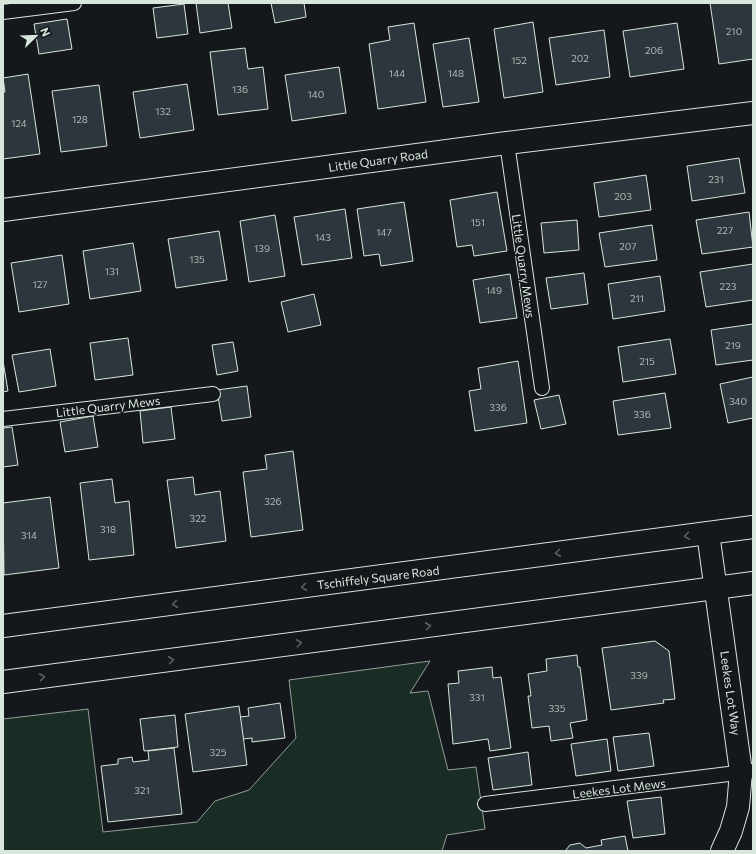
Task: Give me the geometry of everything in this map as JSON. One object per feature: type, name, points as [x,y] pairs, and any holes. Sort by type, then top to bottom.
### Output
[{"type":"street","name":"Little Quarry Road","points":[[3,210],[507,143],[753,113]]},
{"type":"street","name":"Tschiffely Square Road","points":[[3,626],[753,527]]},
{"type":"street","name":"Leekes Lot Way","points":[[708,533],[715,588],[747,772],[738,807],[722,851]]},
{"type":"street","points":[[3,682],[753,583]]},
{"type":"lane","points":[[3,12],[74,3]]},
{"type":"lane","name":"Little Quarry Mews","points":[[507,143],[542,388]]},
{"type":"lane","name":"Little Quarry Mews","points":[[3,418],[212,394]]},
{"type":"lane","name":"Leekes Lot Mews","points":[[486,804],[747,772]]},
{"type":"green space","points":[[430,661],[410,693],[428,691],[448,770],[476,767],[485,829],[447,835],[442,851],[3,851],[3,719],[88,709],[103,832],[197,822],[215,801],[249,790],[296,738],[289,680]]},
{"type":"building","points":[[196,3],[228,3],[232,28],[200,33]]},
{"type":"building","points":[[271,3],[304,3],[306,17],[275,23]]},
{"type":"building","points":[[710,3],[753,3],[753,59],[719,64]]},
{"type":"building","points":[[184,4],[188,34],[157,38],[153,8]]},
{"type":"building","points":[[67,19],[72,49],[39,54],[34,24]]},
{"type":"building","points":[[533,22],[543,92],[504,98],[494,29]]},
{"type":"building","points":[[414,23],[426,102],[378,109],[369,44],[390,40],[388,27]]},
{"type":"building","points":[[677,23],[684,69],[630,77],[623,31]]},
{"type":"building","points":[[604,30],[610,77],[556,85],[549,38]]},
{"type":"building","points":[[469,38],[479,102],[443,107],[433,44]]},
{"type":"building","points":[[245,48],[248,69],[263,67],[268,109],[218,115],[210,52]]},
{"type":"building","points":[[339,67],[346,113],[292,121],[285,75]]},
{"type":"building","points":[[28,74],[40,154],[3,159],[3,92],[5,92],[3,78]]},
{"type":"building","points":[[187,84],[194,130],[140,138],[133,92]]},
{"type":"building","points":[[99,85],[107,146],[61,152],[52,91]]},
{"type":"building","points":[[739,158],[745,193],[692,201],[687,166]]},
{"type":"building","points":[[646,175],[651,210],[599,217],[594,183]]},
{"type":"building","points":[[497,192],[507,251],[474,256],[472,245],[457,247],[450,200]]},
{"type":"building","points":[[404,202],[413,261],[381,266],[379,254],[364,256],[357,209]]},
{"type":"building","points":[[345,209],[352,258],[302,265],[294,217]]},
{"type":"building","points":[[749,212],[753,247],[702,254],[696,220]]},
{"type":"building","points":[[275,215],[285,276],[249,282],[240,221]]},
{"type":"building","points":[[577,220],[579,250],[544,253],[541,223]]},
{"type":"building","points":[[652,225],[657,260],[605,267],[599,233]]},
{"type":"building","points":[[219,231],[227,280],[176,288],[168,239]]},
{"type":"building","points":[[133,243],[141,291],[90,299],[83,251]]},
{"type":"building","points":[[62,255],[69,304],[19,312],[11,263]]},
{"type":"building","points":[[753,264],[753,300],[706,307],[700,272]]},
{"type":"building","points":[[584,273],[588,304],[551,309],[546,278]]},
{"type":"building","points":[[510,274],[517,318],[480,323],[473,280]]},
{"type":"building","points":[[660,276],[665,311],[613,319],[608,284]]},
{"type":"building","points":[[314,294],[321,325],[288,332],[281,302]]},
{"type":"building","points":[[753,324],[753,360],[716,365],[711,330]]},
{"type":"building","points":[[128,338],[133,375],[95,380],[90,343]]},
{"type":"building","points":[[670,339],[676,374],[623,382],[618,347]]},
{"type":"building","points":[[233,342],[238,371],[217,375],[212,345]]},
{"type":"building","points":[[50,349],[56,386],[19,392],[12,355]]},
{"type":"building","points":[[3,361],[8,391],[3,392]]},
{"type":"building","points":[[518,361],[527,423],[475,431],[469,391],[481,389],[478,368]]},
{"type":"building","points":[[753,377],[753,418],[728,423],[720,384]]},
{"type":"building","points":[[247,386],[251,417],[222,421],[217,390]]},
{"type":"building","points":[[665,393],[671,428],[618,435],[613,401]]},
{"type":"building","points":[[559,395],[566,424],[541,429],[534,400]]},
{"type":"building","points":[[171,407],[175,439],[143,443],[140,411]]},
{"type":"building","points":[[93,416],[98,447],[65,452],[60,422]]},
{"type":"building","points":[[12,427],[18,465],[3,467],[3,428]]},
{"type":"building","points":[[293,451],[303,530],[251,537],[243,472],[267,469],[265,455]]},
{"type":"building","points":[[193,477],[195,495],[220,491],[226,541],[176,548],[167,480]]},
{"type":"building","points":[[112,479],[115,503],[129,501],[134,555],[89,560],[80,483]]},
{"type":"building","points":[[50,497],[59,568],[4,575],[3,503]]},
{"type":"building","points":[[655,641],[669,651],[675,699],[663,700],[664,703],[611,710],[602,648]]},
{"type":"building","points":[[577,655],[587,720],[570,723],[573,738],[551,741],[549,726],[532,728],[528,696],[531,696],[528,674],[547,671],[546,659]]},
{"type":"building","points":[[492,667],[493,678],[501,677],[511,748],[490,751],[488,739],[453,744],[448,684],[459,683],[458,671]]},
{"type":"building","points":[[280,703],[285,738],[252,742],[252,738],[243,739],[240,717],[249,716],[248,708]]},
{"type":"building","points":[[239,706],[247,765],[193,772],[185,714]]},
{"type":"building","points":[[175,715],[178,747],[144,751],[140,719]]},
{"type":"building","points":[[649,733],[654,766],[618,771],[613,737]]},
{"type":"building","points":[[607,739],[611,771],[576,776],[571,744]]},
{"type":"building","points":[[174,748],[182,814],[108,822],[101,766],[118,764],[118,759],[132,757],[133,762],[149,760],[148,751]]},
{"type":"building","points":[[528,752],[532,785],[493,790],[488,758]]},
{"type":"building","points":[[661,797],[665,834],[633,838],[627,801]]},
{"type":"building","points":[[625,836],[628,851],[565,851],[570,845],[580,843],[586,848],[602,845],[601,840]]}]
